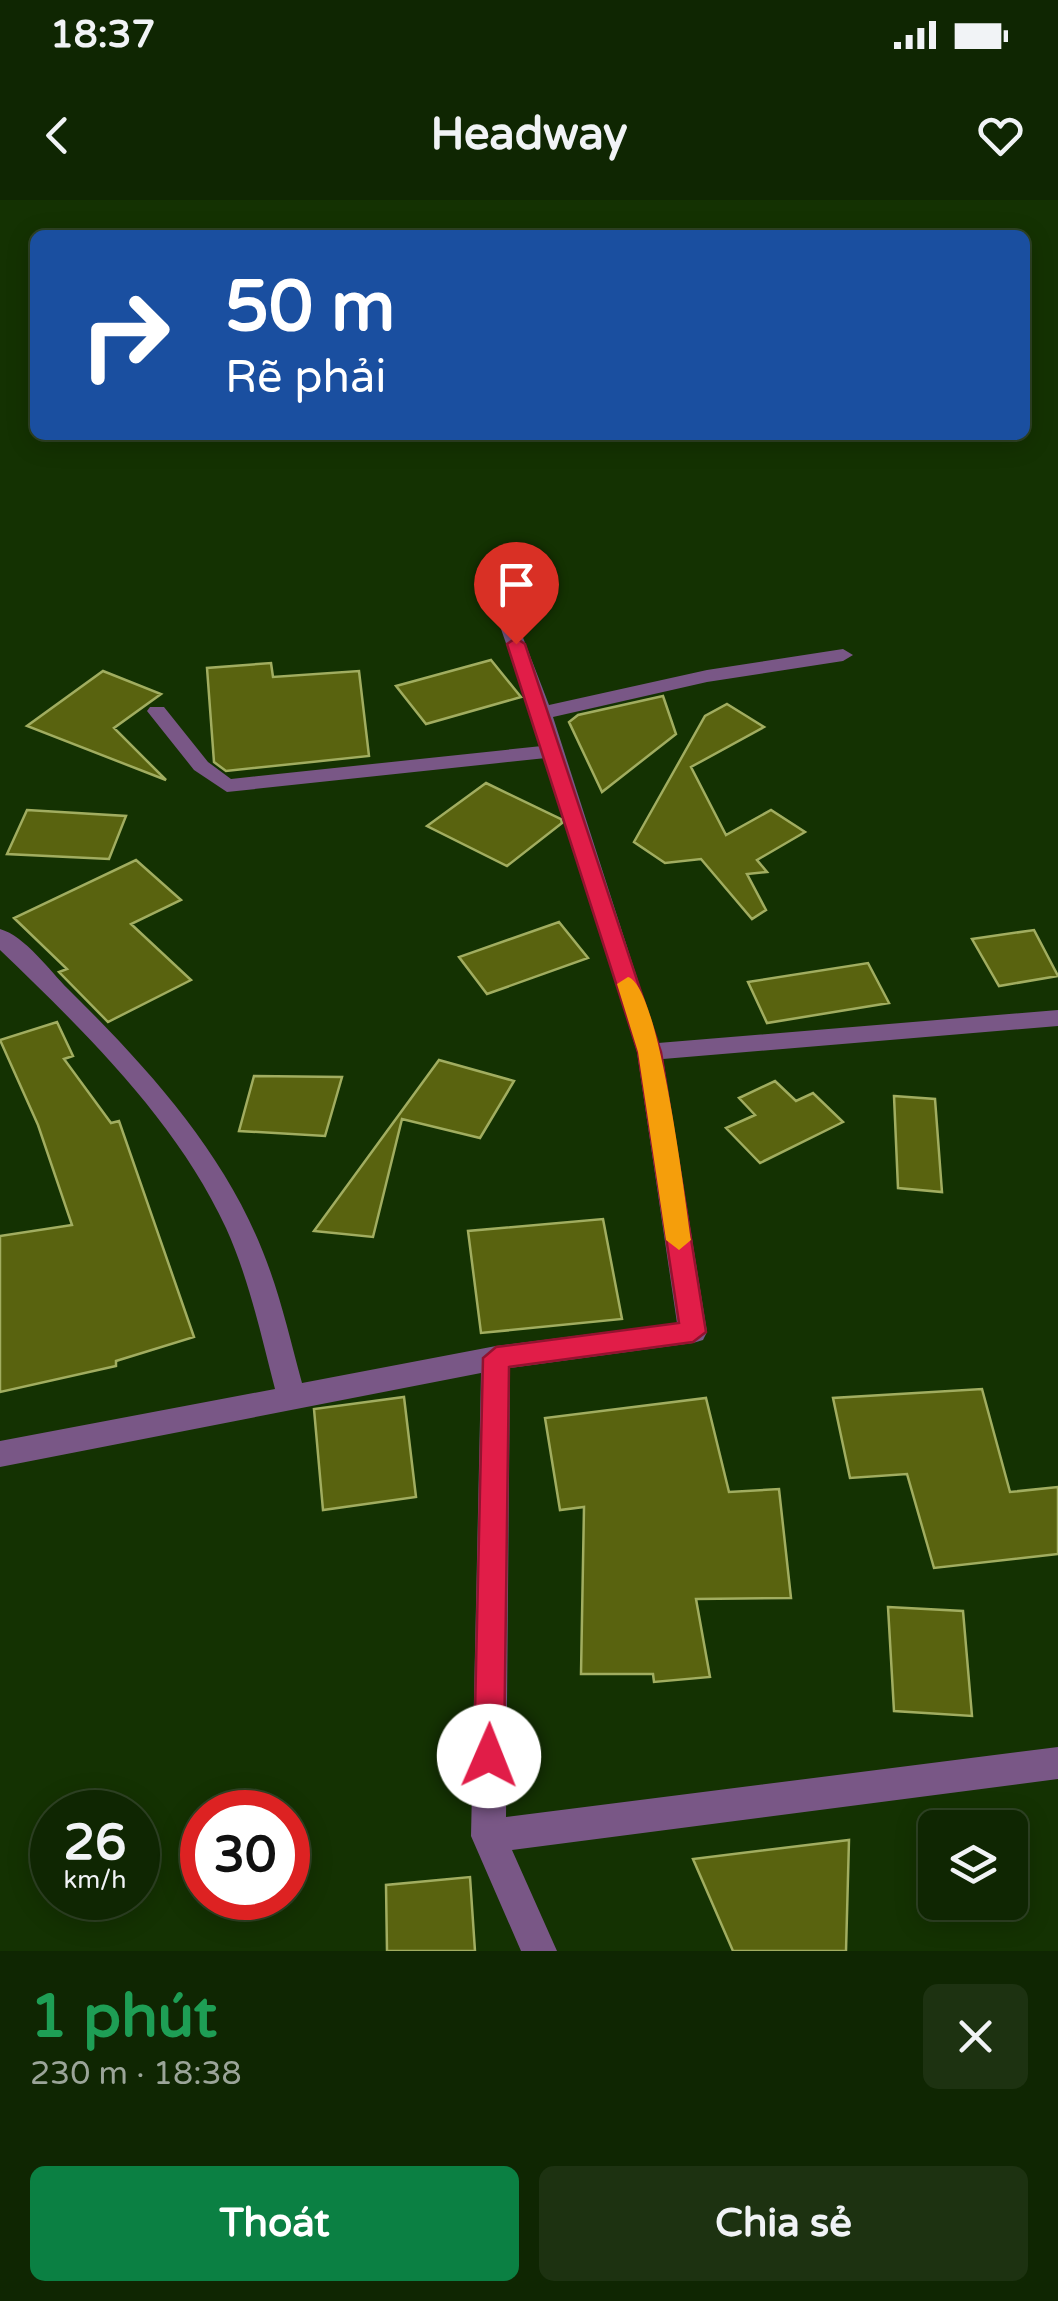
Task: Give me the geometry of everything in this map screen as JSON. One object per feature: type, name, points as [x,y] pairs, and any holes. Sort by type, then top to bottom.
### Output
[{"type":"street","points":[[0,1454],[496,1358],[693,1332],[650,1052],[542,713],[503,609]]},
{"type":"street","points":[[542,713],[707,676],[842,655]]},
{"type":"street","points":[[157,711],[201,766],[227,786],[554,751]]},
{"type":"street","points":[[0,936],[133,1077],[220,1192],[256,1265],[292,1399]]},
{"type":"street","points":[[650,1052],[1058,1018]]},
{"type":"street","points":[[496,1358],[488,1836],[539,1951]]},
{"type":"street","points":[[488,1836],[1058,1764]]},
{"type":"building","points":[[491,660],[521,697],[426,724],[396,686]]},
{"type":"building","points":[[271,663],[273,677],[359,671],[369,756],[226,771],[214,762],[207,668]]},
{"type":"building","points":[[103,671],[161,694],[114,728],[166,780],[27,726]]},
{"type":"building","points":[[663,696],[676,734],[602,792],[569,722],[578,715]]},
{"type":"building","points":[[727,704],[764,727],[691,767],[726,835],[771,810],[805,832],[757,860],[767,872],[747,874],[766,910],[752,919],[701,859],[665,863],[634,842],[705,716]]},
{"type":"building","points":[[486,783],[561,819],[562,823],[507,866],[427,826]]},
{"type":"building","points":[[27,810],[126,816],[109,859],[7,854]]},
{"type":"building","points":[[136,860],[181,900],[131,924],[191,980],[108,1022],[59,972],[67,969],[14,918]]},
{"type":"building","points":[[559,922],[588,958],[487,994],[459,957]]},
{"type":"building","points":[[1034,930],[1058,976],[999,986],[972,939]]},
{"type":"building","points":[[868,963],[889,1003],[767,1023],[748,982]]},
{"type":"building","points":[[57,1022],[73,1056],[64,1059],[111,1123],[119,1121],[194,1337],[116,1361],[116,1366],[0,1392],[0,1236],[72,1225],[38,1125],[0,1040]]},
{"type":"building","points":[[439,1060],[514,1081],[480,1138],[402,1119],[373,1237],[314,1231]]},
{"type":"building","points":[[254,1076],[342,1077],[325,1136],[239,1131]]},
{"type":"building","points":[[775,1081],[796,1101],[813,1093],[843,1122],[760,1163],[726,1128],[755,1115],[739,1098]]},
{"type":"building","points":[[894,1096],[935,1099],[942,1192],[898,1188]]},
{"type":"building","points":[[603,1219],[622,1319],[481,1333],[468,1231]]},
{"type":"building","points":[[982,1389],[1010,1492],[1058,1487],[1058,1554],[934,1568],[907,1474],[850,1478],[833,1398]]},
{"type":"building","points":[[404,1397],[416,1497],[323,1510],[314,1409]]},
{"type":"building","points":[[706,1398],[729,1492],[779,1489],[791,1598],[696,1599],[710,1677],[654,1682],[653,1674],[581,1674],[584,1507],[560,1510],[545,1418]]},
{"type":"building","points":[[888,1607],[963,1611],[972,1716],[894,1711]]},
{"type":"building","points":[[849,1840],[846,1951],[733,1951],[693,1859]]},
{"type":"building","points":[[470,1877],[475,1951],[387,1951],[386,1885]]},
{"type":"slow traffic","points":[[628,984],[650,1052],[679,1240]]},
{"type":"route","points":[[489,1756],[496,1358],[693,1332],[650,1052],[542,713],[516,644]]}]
